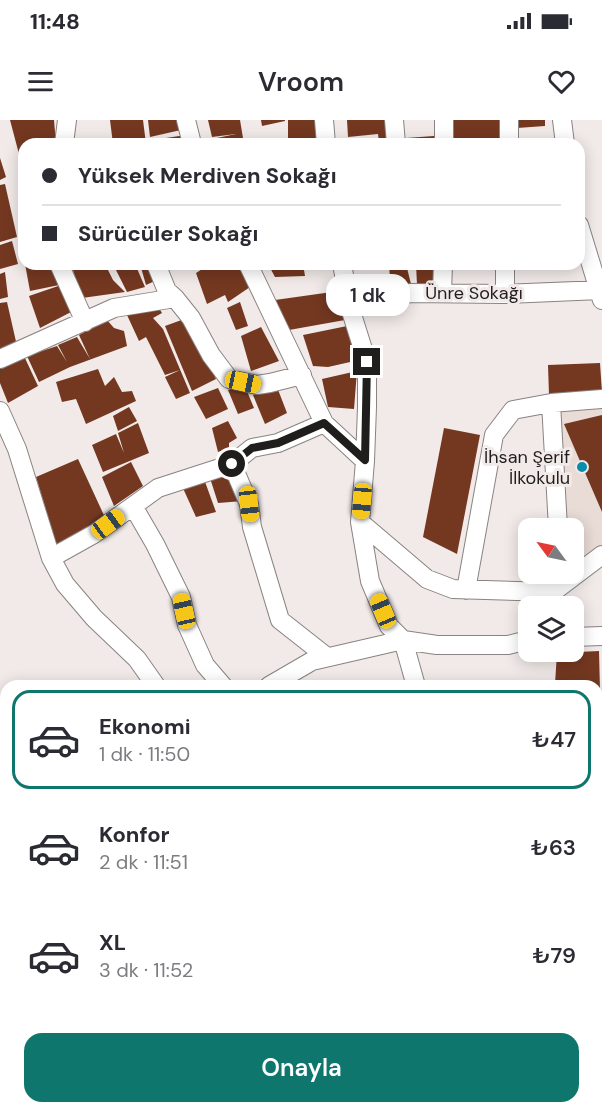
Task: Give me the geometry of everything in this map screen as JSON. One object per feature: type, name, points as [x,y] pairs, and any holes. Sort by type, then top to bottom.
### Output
[{"type":"street","points":[[65,138],[67,120]]},
{"type":"street","points":[[186,120],[190,138]]},
{"type":"street","points":[[324,120],[326,138]]},
{"type":"street","points":[[394,120],[396,138]]},
{"type":"street","points":[[444,120],[444,138]]},
{"type":"street","points":[[509,120],[509,138]]},
{"type":"street","points":[[562,120],[565,138]]},
{"type":"street","points":[[585,244],[601,295]]},
{"type":"street","points":[[62,270],[85,322]]},
{"type":"street","points":[[158,270],[167,291],[191,318],[211,355],[229,379],[257,385],[302,375]]},
{"type":"street","points":[[251,270],[324,423],[365,460]]},
{"type":"street","points":[[343,270],[350,308],[367,362],[365,460],[360,522],[370,581],[389,626],[403,640],[414,680]]},
{"type":"street","points":[[442,293],[443,270]]},
{"type":"street","points":[[505,270],[505,294]]},
{"type":"street","name":"Ünre Sokağı","points":[[350,308],[410,293],[601,295]]},
{"type":"street","points":[[0,359],[114,308],[175,298]]},
{"type":"street","points":[[466,590],[494,435],[513,410],[551,403],[602,399]]},
{"type":"street","points":[[551,403],[557,518]]},
{"type":"street","points":[[0,411],[17,449],[51,558],[65,584],[94,618],[137,659],[152,680]]},
{"type":"street","points":[[51,558],[94,534],[158,488],[232,464],[252,448],[278,443],[324,423]]},
{"type":"street","points":[[232,464],[249,504],[252,526],[280,620],[327,657]]},
{"type":"street","points":[[132,506],[155,544],[181,597],[187,625],[206,665],[218,680]]},
{"type":"street","points":[[360,522],[427,579],[453,589],[553,592],[559,584]]},
{"type":"street","points":[[584,566],[602,555]]},
{"type":"street","points":[[584,637],[602,636]]},
{"type":"street","points":[[279,680],[312,661],[403,640],[449,645],[508,645],[518,642]]},
{"type":"shaded area","name":"İhsan Şerif İlkokulu","points":[[602,404],[602,547],[584,561],[584,518],[567,518],[557,407]]},
{"type":"building","points":[[10,120],[54,120],[56,138],[18,138],[18,150]]},
{"type":"building","points":[[110,120],[143,120],[145,138],[112,138]]},
{"type":"building","points":[[148,120],[180,120],[181,130],[150,137]]},
{"type":"building","points":[[208,120],[240,120],[243,138],[217,138],[236,134],[212,137]]},
{"type":"building","points":[[261,120],[285,120],[285,121],[262,126]]},
{"type":"building","points":[[288,120],[318,120],[320,138],[288,138]]},
{"type":"building","points":[[347,120],[392,120],[394,138],[378,138],[378,134],[348,137]]},
{"type":"building","points":[[446,120],[503,120],[504,138],[448,138]]},
{"type":"building","points":[[516,120],[545,120],[545,126],[517,128]]},
{"type":"building","points":[[186,135],[186,138],[166,138]]},
{"type":"building","points":[[434,136],[434,138],[406,138]]},
{"type":"building","points":[[0,158],[6,177],[0,180]]},
{"type":"building","points":[[5,184],[17,237],[0,242],[0,185]]},
{"type":"building","points":[[12,241],[18,264],[0,269],[0,245]]},
{"type":"building","points":[[26,270],[60,270],[64,284],[30,291]]},
{"type":"building","points":[[73,270],[108,270],[113,280],[125,292],[82,298]]},
{"type":"building","points":[[116,270],[138,270],[145,287],[127,292]]},
{"type":"building","points":[[142,270],[153,270],[157,280],[146,285]]},
{"type":"building","points":[[201,270],[246,270],[253,285],[228,302],[225,295],[207,304],[196,273]]},
{"type":"building","points":[[271,270],[304,270],[305,276],[275,277]]},
{"type":"building","points":[[389,270],[408,270],[411,284],[391,288]]},
{"type":"building","points":[[416,270],[436,270],[437,283],[417,285]]},
{"type":"building","points":[[5,272],[8,297],[0,299],[0,274]]},
{"type":"building","points":[[64,284],[75,310],[40,328],[29,296]]},
{"type":"building","points":[[339,291],[345,320],[289,330],[275,300]]},
{"type":"building","points":[[7,302],[17,346],[0,352],[0,303]]},
{"type":"building","points":[[240,302],[248,326],[236,330],[227,308]]},
{"type":"building","points":[[157,305],[162,313],[153,318],[163,329],[190,393],[176,399],[165,377],[180,370],[165,375],[146,337],[139,341],[127,315]]},
{"type":"building","points":[[187,318],[216,379],[192,391],[165,326]]},
{"type":"building","points":[[107,320],[114,328],[124,331],[127,346],[70,367],[39,382],[27,356],[57,346],[67,362],[58,345],[77,337],[90,359],[79,335]]},
{"type":"building","points":[[352,325],[359,360],[328,367],[313,366],[303,335]]},
{"type":"building","points":[[261,327],[279,361],[251,371],[241,336]]},
{"type":"building","points":[[24,356],[38,386],[8,403],[0,383],[0,366]]},
{"type":"building","points":[[600,363],[602,392],[549,395],[548,365]]},
{"type":"building","points":[[98,369],[105,386],[114,377],[122,392],[132,391],[136,401],[86,424],[76,399],[62,402],[56,382]]},
{"type":"building","points":[[357,371],[354,409],[328,407],[322,379]]},
{"type":"building","points":[[244,384],[254,408],[238,414],[228,390]]},
{"type":"building","points":[[277,387],[287,413],[265,424],[253,395]]},
{"type":"building","points":[[218,388],[228,409],[206,419],[194,397]]},
{"type":"building","points":[[129,407],[137,421],[118,431],[113,416]]},
{"type":"building","points":[[602,415],[602,512],[564,424]]},
{"type":"building","points":[[228,421],[237,438],[229,443],[229,448],[218,452],[212,428]]},
{"type":"building","points":[[138,423],[149,453],[103,472],[92,445],[116,434],[124,453],[118,433]]},
{"type":"building","points":[[444,428],[480,435],[457,554],[423,537]]},
{"type":"building","points":[[78,459],[108,524],[58,550],[36,477]]},
{"type":"building","points":[[131,462],[143,486],[114,506],[102,477]]},
{"type":"building","points":[[235,470],[243,501],[218,503],[210,478]]},
{"type":"building","points":[[204,479],[216,512],[196,517],[182,486]]},
{"type":"building","points":[[599,651],[600,680],[555,680],[556,662],[584,662],[584,652]]},
{"type":"place","name":"İhsan Şerif İlkokulu","points":[[582,467]]},
{"type":"route","points":[[232,464],[252,448],[278,443],[324,423],[365,460],[367,362]]}]
